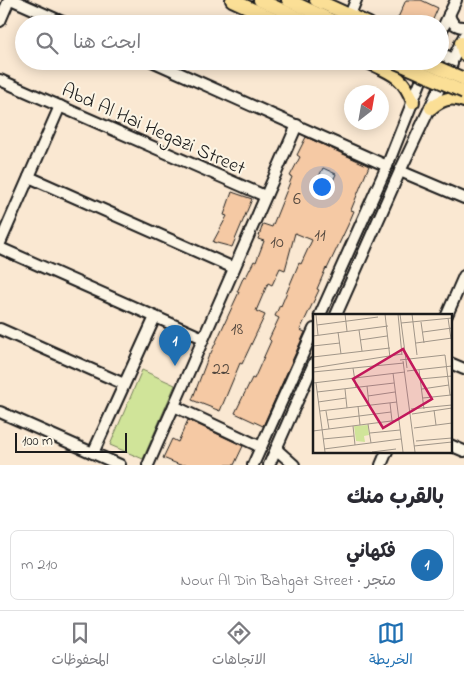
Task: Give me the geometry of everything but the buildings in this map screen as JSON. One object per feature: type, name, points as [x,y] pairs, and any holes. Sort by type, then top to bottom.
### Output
[{"type":"main road","points":[[232,0],[264,15]]},
{"type":"main road","points":[[260,0],[292,15]]},
{"type":"main road","points":[[288,0],[320,15]]},
{"type":"main road","points":[[316,0],[344,8],[355,15]]},
{"type":"main road","points":[[387,70],[398,76],[409,91],[413,102]]},
{"type":"main road","points":[[414,70],[464,92]]},
{"type":"main road","points":[[440,70],[464,80]]},
{"type":"main road","points":[[431,108],[446,99],[456,99],[464,102]]},
{"type":"street","points":[[0,21],[11,0],[46,15]]},
{"type":"street","points":[[344,8],[356,0]]},
{"type":"street","points":[[456,0],[449,14],[450,20],[458,27],[464,27]]},
{"type":"street","points":[[336,314],[400,171],[463,44]]},
{"type":"street","points":[[449,59],[452,64]]},
{"type":"street","points":[[172,70],[387,166]]},
{"type":"street","points":[[320,314],[387,166],[413,102],[423,70]]},
{"type":"street","name":"Abd Al Hai Hegazi Street","points":[[0,80],[265,196]]},
{"type":"street","points":[[0,243],[60,106]]},
{"type":"street","points":[[148,465],[296,125]]},
{"type":"street","points":[[400,171],[464,198]]},
{"type":"street","points":[[29,177],[234,268]]},
{"type":"street","points":[[0,248],[204,338]]},
{"type":"street","points":[[447,314],[463,281]]},
{"type":"street","points":[[93,453],[155,317]]},
{"type":"street","points":[[0,329],[124,384]]},
{"type":"street","points":[[253,465],[313,331]]},
{"type":"street","points":[[452,364],[464,369]]},
{"type":"street","points":[[268,465],[313,365]]},
{"type":"street","points":[[174,406],[262,447]]},
{"type":"street","points":[[0,412],[120,465]]},
{"type":"street","points":[[452,446],[464,451]]},
{"type":"street","points":[[276,449],[294,465]]},
{"type":"street","points":[[381,465],[387,452]]},
{"type":"green space","points":[[142,370],[175,385],[143,459],[110,445]]},
{"type":"place","name":"فكهاني","points":[[175,366]]}]
